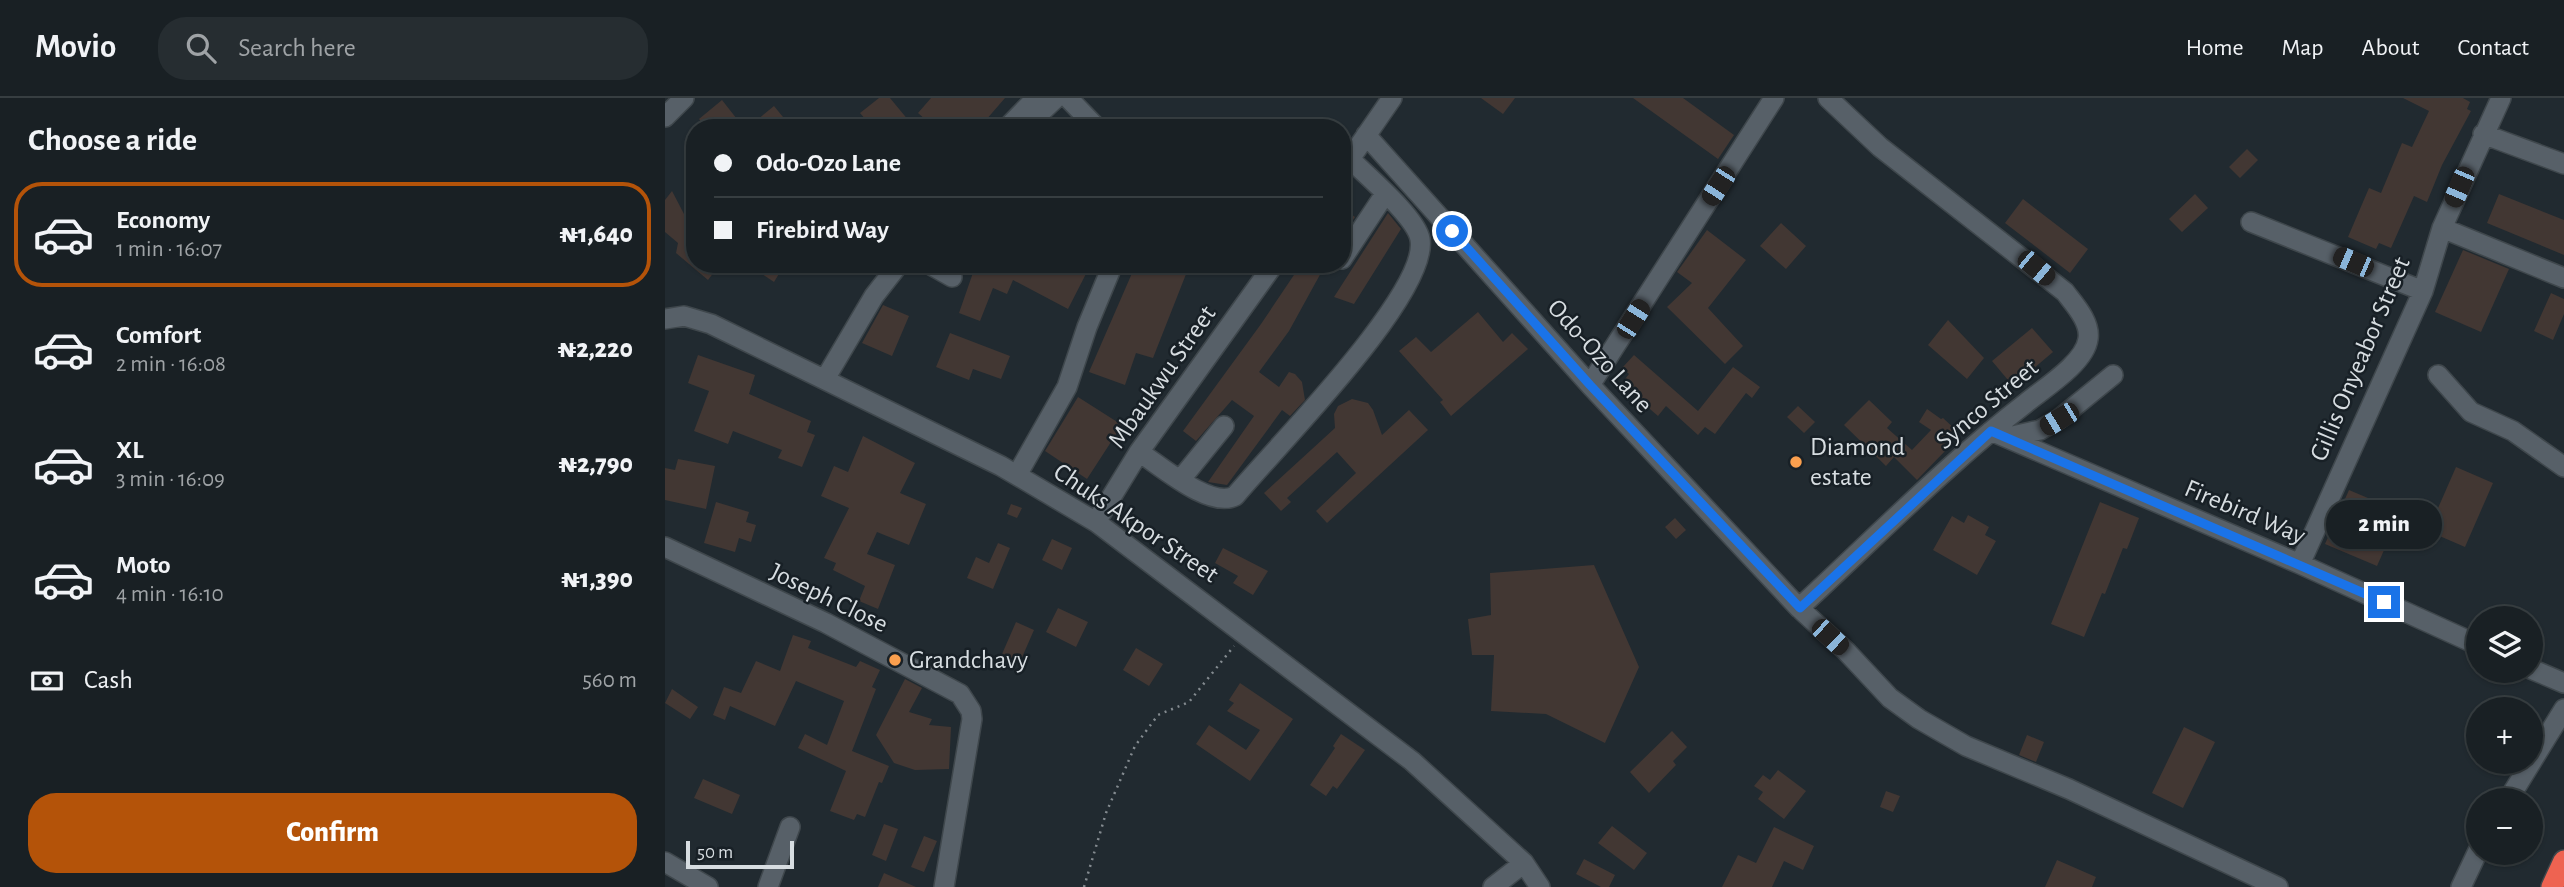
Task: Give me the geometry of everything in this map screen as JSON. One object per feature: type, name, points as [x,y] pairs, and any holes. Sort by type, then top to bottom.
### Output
[{"type":"highway","points":[[2552,887],[2564,862]]},
{"type":"street","points":[[665,117],[684,98]]},
{"type":"street","points":[[1016,119],[1036,98]]},
{"type":"street","points":[[1034,119],[1056,98]]},
{"type":"street","points":[[1068,98],[1088,119]]},
{"type":"street","points":[[1351,157],[1392,98]]},
{"type":"street","points":[[1590,385],[1774,98]]},
{"type":"street","name":"Synco Street","points":[[1800,608],[2000,434],[2062,374],[2082,352],[2088,338],[2085,322],[2065,292],[1879,148],[1828,98]]},
{"type":"street","name":"Gillis Onyeabor Street","points":[[2300,564],[2423,291],[2442,228],[2501,98]]},
{"type":"street","points":[[2483,134],[2564,164]]},
{"type":"street","name":"Odo-Ozo Lane","points":[[1366,135],[1590,385],[1800,608],[1846,651],[1890,698],[1919,719],[1966,746],[2069,789],[2278,887]]},
{"type":"street","points":[[1139,452],[1191,487],[1217,499],[1226,500],[1235,496],[1357,357],[1410,279],[1420,258],[1420,238],[1413,222],[1385,194],[1351,168]]},
{"type":"street","points":[[1351,245],[1385,194]]},
{"type":"street","points":[[2251,222],[2423,291]]},
{"type":"street","points":[[2442,228],[2564,278]]},
{"type":"street","points":[[825,379],[874,296],[892,273]]},
{"type":"street","points":[[945,273],[952,277]]},
{"type":"street","points":[[1017,475],[1067,387],[1087,327],[1109,273]]},
{"type":"street","name":"Mbaukwu Street","points":[[1096,522],[1139,452],[1268,273]]},
{"type":"street","name":"Chuks Akpor Street","points":[[665,320],[684,316],[711,324],[1017,475],[1096,522],[1245,632],[1412,761],[1524,863],[1540,887]]},
{"type":"street","points":[[2000,434],[2040,430],[2059,419],[2113,375]]},
{"type":"street","points":[[2438,375],[2471,412],[2513,430],[2564,467]]},
{"type":"street","points":[[1181,479],[1224,426]]},
{"type":"street","name":"Firebird Way","points":[[2000,434],[2300,564],[2466,640]]},
{"type":"street","name":"Joseph Close","points":[[665,547],[826,623],[960,694],[971,711],[972,719],[944,887]]},
{"type":"street","points":[[2543,673],[2564,683]]},
{"type":"street","points":[[2515,788],[2564,709]]},
{"type":"street","points":[[768,887],[790,827]]},
{"type":"street","points":[[665,862],[708,887]]},
{"type":"street","points":[[1493,887],[1524,863]]},
{"type":"street","points":[[2461,887],[2471,865]]},
{"type":"path","points":[[1084,887],[1106,813],[1135,746],[1158,715],[1189,702],[1245,632]]},
{"type":"building","points":[[879,98],[890,98],[907,119],[865,119],[860,113]]},
{"type":"building","points":[[931,98],[1005,98],[987,119],[925,119],[918,113]]},
{"type":"building","points":[[1481,98],[1515,98],[1503,114]]},
{"type":"building","points":[[1633,98],[1683,98],[1734,135],[1718,159]]},
{"type":"building","points":[[2403,98],[2463,98],[2470,102],[2467,109],[2471,111],[2442,165],[2427,202],[2414,196],[2391,248],[2379,243],[2376,249],[2348,237],[2369,188],[2381,193],[2402,143],[2412,147],[2429,111]]},
{"type":"building","points":[[722,100],[737,119],[699,119]]},
{"type":"building","points":[[774,106],[785,119],[758,119]]},
{"type":"building","points":[[2247,149],[2258,160],[2240,178],[2229,167]]},
{"type":"building","points":[[672,191],[686,218],[686,261],[676,253],[678,243],[665,232],[665,200]]},
{"type":"building","points":[[2195,194],[2208,208],[2182,232],[2169,219]]},
{"type":"building","points":[[2499,194],[2564,220],[2564,255],[2487,223]]},
{"type":"building","points":[[2023,199],[2088,249],[2070,273],[2005,223]]},
{"type":"building","points":[[1388,213],[1401,229],[1354,304],[1334,297]]},
{"type":"building","points":[[1781,223],[1806,246],[1786,269],[1760,246]]},
{"type":"building","points":[[1707,230],[1746,260],[1708,308],[1743,346],[1725,364],[1667,307],[1692,283],[1677,272]]},
{"type":"building","points":[[2463,250],[2509,269],[2481,332],[2435,312]]},
{"type":"building","points":[[700,273],[713,273],[708,280]]},
{"type":"building","points":[[760,273],[780,273],[774,282]]},
{"type":"building","points":[[973,273],[1086,273],[1068,309],[1013,280],[1007,294],[993,288],[980,321],[959,313]]},
{"type":"building","points":[[1132,273],[1186,273],[1153,358],[1136,353],[1125,385],[1089,372]]},
{"type":"building","points":[[1295,273],[1321,273],[1289,331],[1259,372],[1279,387],[1289,372],[1295,374],[1302,382],[1305,400],[1290,416],[1282,410],[1227,485],[1208,482],[1254,416],[1232,400],[1196,441],[1183,431]]},
{"type":"building","points":[[2551,293],[2564,299],[2564,314],[2553,340],[2534,331]]},
{"type":"building","points":[[883,305],[909,316],[892,356],[862,343]]},
{"type":"building","points":[[1478,312],[1503,342],[1512,333],[1528,349],[1451,416],[1440,402],[1443,400],[1399,351],[1416,337],[1431,352]]},
{"type":"building","points":[[1948,320],[1984,358],[1967,379],[1928,345]]},
{"type":"building","points":[[2032,328],[2053,352],[2013,386],[1992,361]]},
{"type":"building","points":[[950,333],[1010,356],[1001,379],[973,369],[969,380],[936,367]]},
{"type":"building","points":[[698,355],[755,375],[749,394],[811,421],[807,432],[815,435],[802,467],[778,458],[782,450],[733,431],[728,444],[694,431],[709,391],[688,383]]},
{"type":"building","points":[[1634,355],[1698,411],[1733,367],[1760,387],[1752,398],[1746,393],[1715,434],[1705,427],[1698,435],[1666,406],[1658,416],[1621,384],[1629,374],[1622,368]]},
{"type":"building","points":[[1078,397],[1122,425],[1087,479],[1045,451]]},
{"type":"building","points":[[1352,399],[1368,403],[1382,435],[1409,410],[1428,430],[1327,523],[1316,511],[1356,473],[1337,452],[1287,498],[1291,502],[1281,511],[1264,493],[1335,428],[1334,414],[1338,406]]},
{"type":"building","points":[[1869,400],[1892,422],[1887,428],[1912,450],[1931,430],[1919,422],[1927,409],[1943,418],[1957,431],[1942,446],[1946,450],[1917,480],[1894,457],[1886,466],[1844,425]]},
{"type":"building","points":[[1798,406],[1815,422],[1804,433],[1787,417]]},
{"type":"building","points":[[863,436],[915,463],[900,493],[926,504],[909,545],[877,532],[867,554],[895,565],[878,609],[859,601],[865,586],[833,570],[836,563],[824,558],[849,508],[821,496],[834,466],[848,472]]},
{"type":"building","points":[[678,459],[715,466],[706,509],[665,500],[665,468],[675,470]]},
{"type":"building","points":[[2456,467],[2493,483],[2465,547],[2428,531]]},
{"type":"building","points":[[2349,490],[2401,512],[2377,566],[2325,544]]},
{"type":"building","points":[[716,502],[749,512],[746,522],[756,525],[751,542],[739,538],[735,552],[704,543]]},
{"type":"building","points":[[2100,502],[2139,518],[2127,549],[2123,548],[2105,594],[2102,593],[2084,637],[2051,624]]},
{"type":"building","points":[[1011,504],[1022,508],[1017,518],[1007,514]]},
{"type":"building","points":[[1968,515],[1989,527],[1985,535],[1996,541],[1977,575],[1933,550],[1952,516],[1964,523]]},
{"type":"building","points":[[1675,518],[1686,530],[1676,539],[1665,527]]},
{"type":"building","points":[[1052,539],[1072,548],[1062,570],[1042,560]]},
{"type":"building","points":[[998,543],[1010,548],[993,589],[967,578],[976,557],[989,563]]},
{"type":"building","points":[[1223,548],[1268,571],[1253,595],[1233,583],[1238,576],[1215,563]]},
{"type":"building","points":[[1594,565],[1639,667],[1605,743],[1546,714],[1491,711],[1494,655],[1472,655],[1468,619],[1491,615],[1490,573]]},
{"type":"building","points":[[1058,608],[1088,622],[1076,647],[1046,632]]},
{"type":"building","points":[[1016,622],[1034,630],[1020,662],[1002,654]]},
{"type":"building","points":[[793,635],[811,641],[808,648],[856,667],[860,661],[880,670],[872,687],[876,689],[852,751],[889,766],[882,783],[879,782],[865,817],[857,814],[854,820],[830,811],[846,771],[798,748],[805,734],[827,745],[844,701],[796,681],[775,726],[730,706],[725,720],[713,715],[724,687],[741,693],[756,661],[780,671]]},
{"type":"building","points":[[1136,648],[1163,664],[1149,686],[1123,670]]},
{"type":"building","points":[[905,679],[922,688],[909,712],[932,719],[929,725],[951,727],[949,769],[915,770],[894,763],[876,735]]},
{"type":"building","points":[[1240,683],[1293,719],[1250,781],[1196,744],[1209,725],[1246,750],[1260,730],[1227,711],[1234,703],[1229,700]]},
{"type":"building","points":[[672,689],[698,707],[690,719],[665,703]]},
{"type":"building","points":[[2184,727],[2215,742],[2183,808],[2152,793]]},
{"type":"building","points":[[1672,731],[1687,747],[1673,761],[1676,765],[1649,793],[1630,772]]},
{"type":"building","points":[[1341,734],[1365,750],[1337,789],[1333,786],[1326,796],[1310,785],[1335,748],[1333,746]]},
{"type":"building","points":[[2027,735],[2044,742],[2036,762],[2019,755]]},
{"type":"building","points":[[1778,770],[1806,791],[1784,819],[1758,799],[1763,792],[1754,786],[1763,775],[1770,780]]},
{"type":"building","points":[[703,779],[740,795],[732,814],[694,798]]},
{"type":"building","points":[[1886,791],[1900,796],[1893,812],[1880,807]]},
{"type":"building","points":[[884,824],[898,829],[886,861],[872,855]]},
{"type":"building","points":[[1612,826],[1647,853],[1634,870],[1598,843]]},
{"type":"building","points":[[1774,827],[1814,846],[1803,870],[1784,861],[1772,887],[1722,887],[1738,855],[1756,863]]},
{"type":"building","points":[[924,836],[937,841],[924,872],[911,867]]},
{"type":"building","points":[[1584,859],[1615,875],[1609,887],[1601,887],[1576,874]]},
{"type":"building","points":[[2057,860],[2096,877],[2092,887],[2045,887]]},
{"type":"building","points":[[884,873],[916,887],[878,887]]},
{"type":"place","name":"Diamond estate","points":[[1796,462]]},
{"type":"place","name":"Grandchavy","points":[[895,660]]},
{"type":"route","points":[[1452,231],[1590,385],[1800,608],[1991,431],[2384,602]]}]
